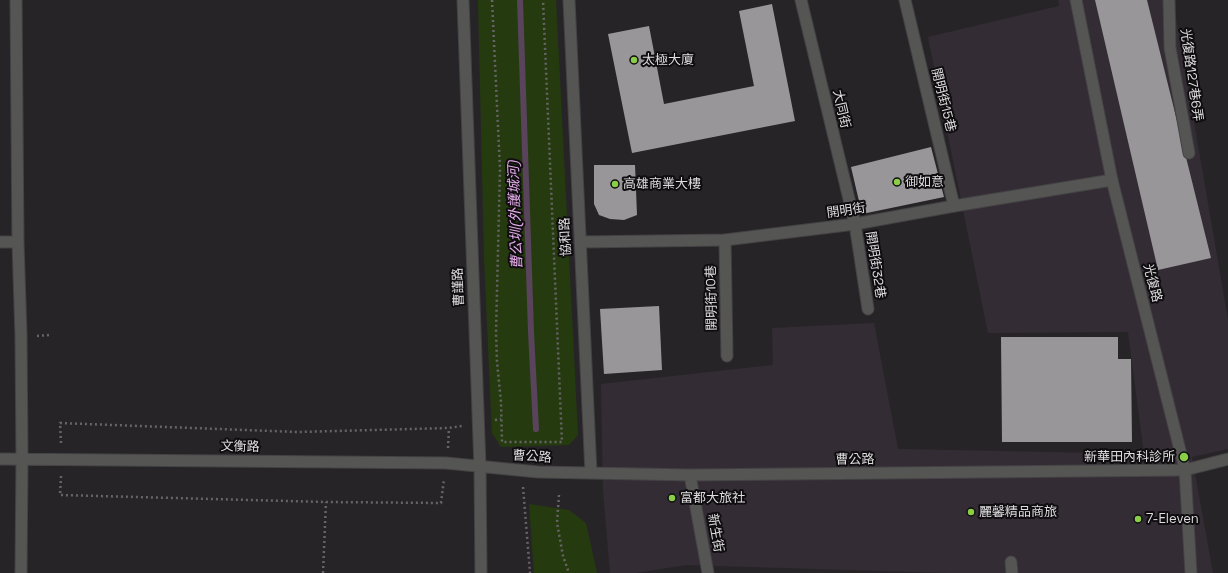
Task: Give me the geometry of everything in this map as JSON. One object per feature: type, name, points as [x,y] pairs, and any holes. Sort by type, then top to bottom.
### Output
[{"type":"street","points":[[16,0],[22,459],[21,573]]},
{"type":"street","name":"曹謹路","points":[[462,0],[480,467],[481,573]]},
{"type":"street","name":"協和路","points":[[569,0],[591,473]]},
{"type":"street","name":"大同街","points":[[801,0],[855,224]]},
{"type":"street","name":"開明街15巷","points":[[905,0],[954,206]]},
{"type":"street","name":"光復路","points":[[1076,0],[1112,180],[1185,470],[1191,573]]},
{"type":"street","name":"光復路127巷6弄","points":[[1169,0],[1170,48],[1189,153]]},
{"type":"street","name":"開明街","points":[[580,242],[726,240],[855,224],[1112,180]]},
{"type":"street","name":"開明街32巷","points":[[855,224],[868,309]]},
{"type":"street","name":"開明街10巷","points":[[726,240],[727,356]]},
{"type":"street","points":[[0,242],[18,242]]},
{"type":"street","name":"文衡路","points":[[0,459],[446,463],[480,467]]},
{"type":"street","name":"曹公路","points":[[480,467],[591,473],[690,475],[1185,470],[1228,459]]},
{"type":"street","name":"新生街","points":[[690,475],[708,573]]},
{"type":"street","points":[[1011,562],[1012,573]]},
{"type":"path","points":[[492,0],[500,169],[496,332],[502,442],[562,442],[543,0]]},
{"type":"path","points":[[60,423],[298,432],[449,428]]},
{"type":"path","points":[[522,470],[530,573]]},
{"type":"path","points":[[60,495],[441,504]]},
{"type":"path","points":[[559,496],[557,523],[563,556],[569,573]]},
{"type":"path","points":[[322,573],[326,502]]},
{"type":"shaded area","points":[[1058,0],[1173,0],[1228,320],[1228,449],[1192,457],[1213,573],[950,573],[686,565],[636,573],[610,573],[603,490],[601,384],[773,365],[772,328],[874,323],[898,449],[1144,454],[1128,332],[988,333],[928,37],[1059,6]]},
{"type":"green space","points":[[478,0],[556,0],[578,435],[569,445],[501,447],[492,433],[484,258]]},
{"type":"green space","points":[[529,504],[569,510],[586,523],[597,573],[534,573]]},
{"type":"building","points":[[1095,0],[1147,0],[1211,258],[1158,270]]},
{"type":"building","name":"太極大廈","points":[[772,4],[795,121],[632,153],[608,34],[649,26],[664,104],[754,86],[739,11]]},
{"type":"building","name":"御如意","points":[[931,147],[944,197],[862,214],[851,167]]},
{"type":"building","name":"高雄商業大樓","points":[[594,165],[635,165],[637,215],[624,220],[610,219],[599,215],[594,204]]},
{"type":"building","points":[[659,306],[662,370],[604,374],[600,309]]},
{"type":"building","points":[[1001,337],[1118,337],[1118,359],[1131,359],[1132,442],[1002,442]]},
{"type":"waterway","name":"曹公圳(外護城河)","points":[[520,0],[531,332],[536,429]]},
{"type":"place","name":"太極大廈","points":[[634,60]]},
{"type":"place","name":"御如意","points":[[897,182]]},
{"type":"place","name":"高雄商業大樓","points":[[615,184]]},
{"type":"place","name":"新華田內科診所","points":[[1184,457]]},
{"type":"place","name":"富都大旅社","points":[[672,498]]},
{"type":"place","name":"麗馨精品商旅","points":[[971,512]]},
{"type":"place","name":"7-Eleven","points":[[1138,519]]}]
